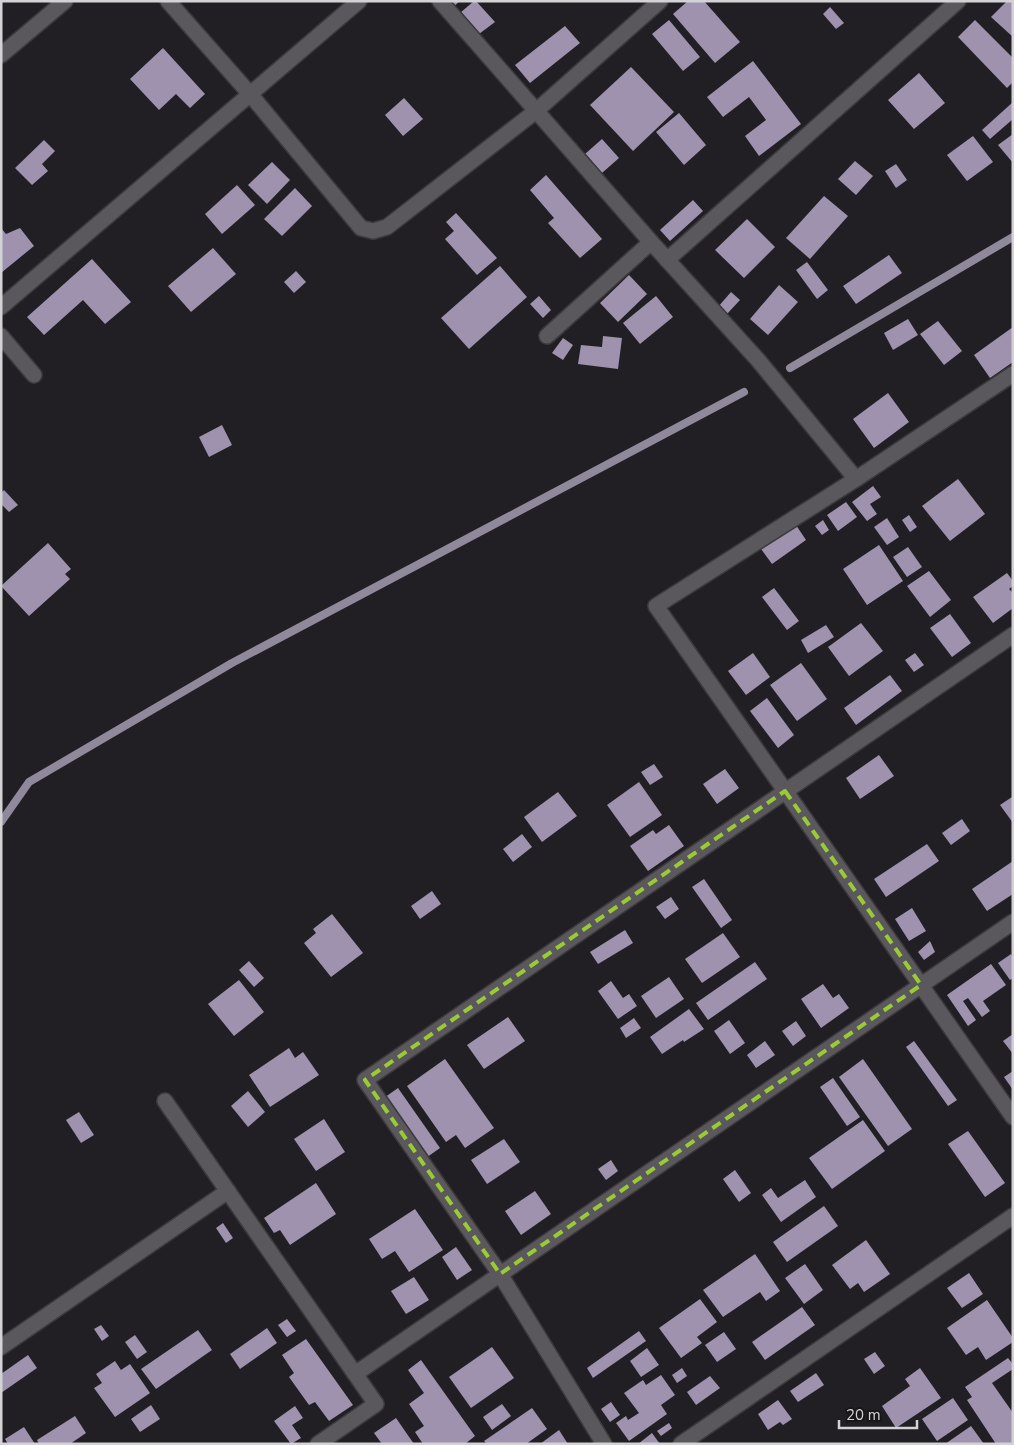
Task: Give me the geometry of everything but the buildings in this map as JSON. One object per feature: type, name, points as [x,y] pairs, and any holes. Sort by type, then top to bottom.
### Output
[{"type":"street","points":[[1,55],[65,1]]},
{"type":"street","points":[[168,1],[250,94],[361,228],[373,231],[387,228],[536,111],[660,1]]},
{"type":"street","points":[[1,307],[359,1]]},
{"type":"street","points":[[440,1],[651,242],[758,360],[856,479]]},
{"type":"street","points":[[667,260],[958,1]]},
{"type":"street","points":[[547,336],[651,242]]},
{"type":"street","points":[[1,336],[34,375]]},
{"type":"street","points":[[1013,374],[856,479],[656,606],[1013,1117]]},
{"type":"street","points":[[604,1444],[500,1274],[365,1080],[1013,635]]},
{"type":"street","points":[[355,1374],[1013,922]]},
{"type":"street","points":[[165,1100],[376,1404],[318,1444]]},
{"type":"street","points":[[1,1347],[228,1191]]},
{"type":"street","points":[[681,1444],[1013,1216]]},
{"type":"highlighted area","points":[[785,791],[921,985],[500,1274],[365,1080]]},
{"type":"waterway","points":[[790,368],[1013,237]]},
{"type":"waterway","points":[[1,822],[29,782],[232,663],[744,392]]}]
